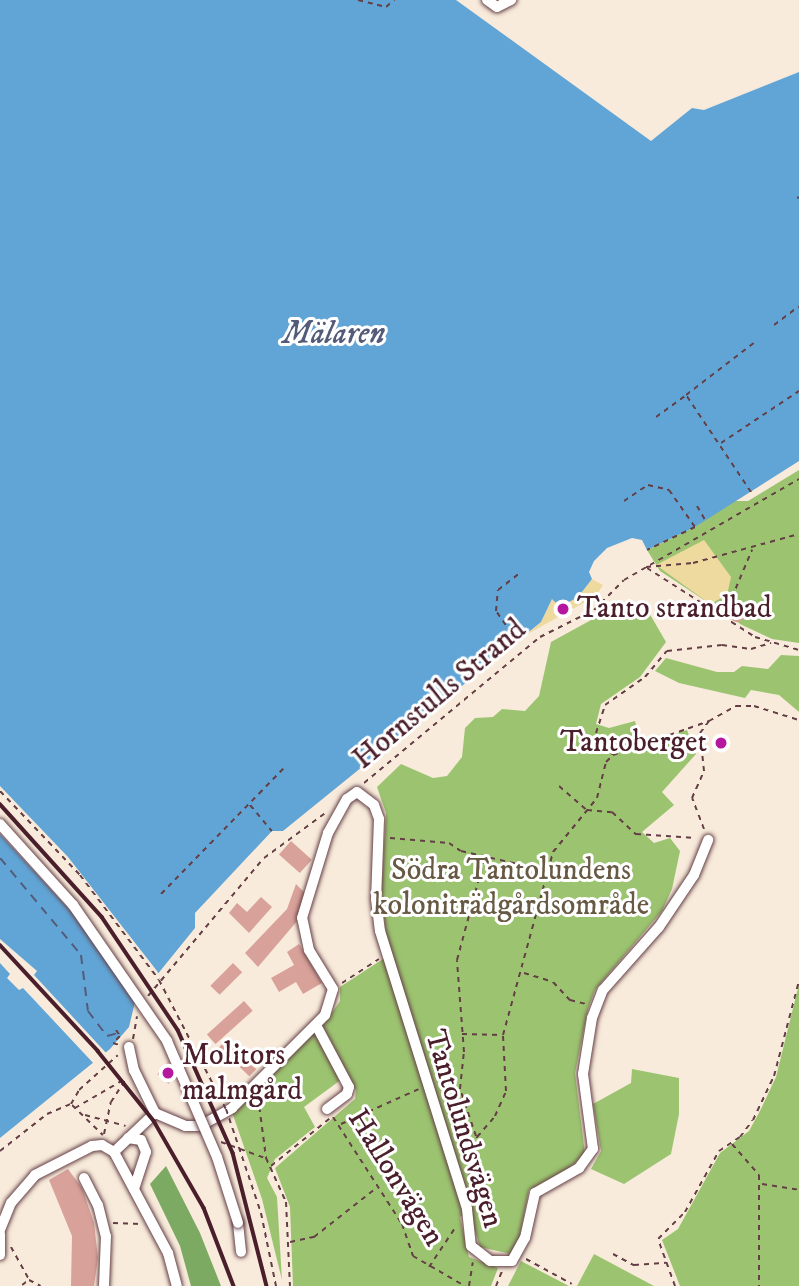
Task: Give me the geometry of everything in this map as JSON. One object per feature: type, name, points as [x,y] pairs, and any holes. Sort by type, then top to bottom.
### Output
[{"type":"street","points":[[487,0],[497,7],[511,0]]},
{"type":"street","points":[[124,1046],[155,1113],[185,1126],[200,1126],[232,1108],[316,1025],[325,1015],[332,989],[309,950],[303,918],[328,833],[346,799],[357,792]]},
{"type":"street","name":"Tantolundsvägen","points":[[357,792],[374,806],[379,819],[376,899],[380,931],[477,1255],[505,1262],[519,1255],[535,1193],[579,1168],[593,1149],[583,1074],[593,1018],[603,990],[659,927],[694,875],[708,840]]},
{"type":"street","points":[[0,824],[73,905],[167,1041],[213,1146],[238,1223],[241,1252]]},
{"type":"street","points":[[316,1025],[349,1087],[348,1094],[330,1113]]},
{"type":"street","points":[[114,1152],[155,1113]]},
{"type":"street","points":[[128,1138],[141,1140],[146,1152],[134,1189]]},
{"type":"street","points":[[1,1241],[23,1184],[102,1140],[114,1152],[168,1253],[177,1286]]},
{"type":"street","points":[[84,1178],[103,1225],[104,1286]]},
{"type":"path","points":[[358,0],[366,5],[386,7],[394,0]]},
{"type":"path","points":[[364,0],[366,5]]},
{"type":"path","points":[[774,325],[799,306]]},
{"type":"path","points":[[656,417],[755,342]]},
{"type":"path","points":[[719,444],[799,391]]},
{"type":"path","points":[[686,395],[751,492]]},
{"type":"path","name":"Hornstulls Strand","points":[[357,792],[379,767],[540,637],[594,610],[624,580],[645,567],[799,479]]},
{"type":"path","points":[[624,501],[648,485],[669,489],[695,527],[647,550]]},
{"type":"path","points":[[697,506],[705,520]]},
{"type":"path","points":[[645,567],[693,563],[799,534]]},
{"type":"path","points":[[723,617],[752,549]]},
{"type":"path","points":[[645,567],[723,617],[771,643],[799,650]]},
{"type":"path","points":[[517,642],[496,611],[498,590],[521,572]]},
{"type":"path","points":[[613,755],[596,733],[605,705],[645,677],[667,651],[722,645],[751,649],[771,643]]},
{"type":"path","points":[[468,1188],[477,1137],[495,1116],[506,1091],[501,1035],[523,973],[543,870],[553,852],[597,798],[606,762],[613,755],[709,721],[736,706],[754,706],[799,720]]},
{"type":"path","points":[[708,840],[692,798],[704,771],[701,733],[709,721]]},
{"type":"path","points":[[356,745],[379,767]]},
{"type":"path","points":[[161,894],[285,767]]},
{"type":"path","points":[[559,786],[587,810],[612,812],[636,834],[669,832],[708,840]]},
{"type":"path","points":[[0,791],[80,875],[159,980],[226,1108],[261,1213],[276,1286]]},
{"type":"path","name":"Hornstulls Strand","points":[[145,999],[264,858],[346,799]]},
{"type":"path","points":[[250,805],[272,831]]},
{"type":"path","points":[[385,838],[449,843],[485,856],[543,870]]},
{"type":"path","points":[[477,1137],[469,1125],[460,1089],[462,1034],[457,960],[485,856]]},
{"type":"path","points":[[332,989],[376,961]]},
{"type":"path","points":[[523,973],[553,982],[570,1000],[587,1004]]},
{"type":"path","points":[[675,1286],[658,1240],[685,1212],[719,1151],[748,1129],[767,1091],[799,981]]},
{"type":"path","points":[[0,1151],[47,1114],[71,1104],[79,1090],[124,1046],[139,1008]]},
{"type":"path","points":[[116,1030],[120,1036],[113,1043],[124,1046]]},
{"type":"path","points":[[462,1034],[501,1035]]},
{"type":"path","points":[[75,1108],[102,1091],[113,1090],[128,1076],[111,1102],[108,1124],[102,1140]]},
{"type":"path","points":[[340,1125],[411,1091],[423,1088]]},
{"type":"path","points":[[250,1089],[258,1097],[266,1158],[286,1202],[290,1286]]},
{"type":"path","points":[[436,1095],[460,1089]]},
{"type":"path","points":[[71,1104],[102,1140]]},
{"type":"path","points":[[271,1166],[330,1113]]},
{"type":"path","name":"Hallonvägen","points":[[330,1113],[340,1125],[376,1188],[402,1224],[406,1247],[429,1268],[467,1286]]},
{"type":"path","points":[[81,1114],[108,1124],[141,1125]]},
{"type":"path","points":[[219,1142],[266,1158]]},
{"type":"path","points":[[731,1143],[756,1167],[761,1183],[759,1286]]},
{"type":"path","points":[[761,1183],[799,1190]]},
{"type":"path","points":[[288,1242],[314,1237],[376,1188]]},
{"type":"path","points":[[429,1268],[467,1217]]},
{"type":"path","points":[[103,1225],[142,1223]]},
{"type":"path","points":[[1,1241],[14,1248],[29,1280],[41,1286]]},
{"type":"path","points":[[612,1254],[634,1265],[667,1263]]},
{"type":"path","points":[[467,1286],[471,1265],[477,1255]]},
{"type":"path","points":[[519,1255],[572,1284]]},
{"type":"path","points":[[496,1286],[505,1262]]},
{"type":"path","points":[[22,1285],[29,1280]]},
{"type":"green space","points":[[799,470],[799,643],[772,639],[742,625],[660,571],[647,550],[695,527],[732,501],[748,501]]},
{"type":"green space","name":"Södra Tantolundens koloniträdgårdsområde","points":[[613,608],[627,613],[648,611],[666,642],[640,677],[601,704],[596,724],[609,728],[635,721],[641,745],[687,730],[696,754],[662,792],[674,805],[642,832],[654,843],[670,838],[680,851],[672,889],[662,911],[595,990],[588,1009],[575,1073],[585,1154],[568,1169],[529,1190],[518,1245],[511,1254],[480,1247],[469,1212],[460,1217],[469,1257],[498,1268],[491,1286],[293,1286],[290,1207],[275,1168],[355,1099],[356,1091],[323,1026],[340,1001],[340,987],[389,955],[381,896],[386,813],[377,787],[401,764],[433,778],[447,776],[462,757],[465,728],[475,718],[493,717],[502,709],[525,711],[539,696],[551,642]]},
{"type":"green space","points":[[781,655],[799,656],[799,712],[779,695],[751,690],[745,698],[679,683],[655,671],[666,658],[717,672],[734,672],[742,666],[768,669]]},
{"type":"green space","points":[[799,984],[799,1286],[680,1286],[662,1240],[678,1229],[720,1153],[749,1131],[761,1109],[776,1077]]},
{"type":"green space","points":[[311,1034],[319,1036],[342,1079],[304,1107],[315,1127],[275,1159],[267,1178],[277,1197],[282,1280],[262,1199],[232,1112]]},
{"type":"green space","points":[[632,1069],[679,1078],[679,1114],[671,1154],[624,1184],[591,1169],[601,1151],[593,1104],[631,1083]]},
{"type":"green space","points":[[166,1166],[200,1233],[221,1286],[191,1286],[180,1246],[150,1184]]},
{"type":"green space","points":[[594,1254],[654,1286],[577,1286]]},
{"type":"green space","points":[[521,1261],[569,1286],[508,1286]]},
{"type":"sand","points":[[704,540],[731,577],[727,595],[710,604],[656,565]]},
{"type":"sand","name":"Tanto strandbad","points":[[592,579],[603,585],[596,596],[524,636],[541,622],[552,599],[578,597]]},
{"type":"water","name":"Mälaren","points":[[0,0],[456,0],[651,141],[692,108],[704,110],[799,72],[799,461],[695,527],[647,550],[642,540],[632,538],[607,548],[594,561],[589,572],[592,579],[578,597],[560,607],[552,599],[541,622],[283,831],[272,831],[195,913],[195,928],[135,1002],[129,1027],[110,1049],[0,1138]]},
{"type":"pier","points":[[0,786],[68,857],[157,971],[160,977],[138,1003],[79,920],[0,834]]},
{"type":"pier","points":[[0,939],[37,971],[34,975],[108,1055],[96,1066],[23,988],[19,990],[7,978],[10,974],[0,963]]},
{"type":"building","points":[[737,608],[742,610],[742,620],[737,622],[732,620],[730,615],[732,610]]},
{"type":"building","points":[[291,841],[312,860],[300,873],[279,854]]},
{"type":"building","points":[[296,884],[306,894],[298,920],[258,967],[245,953],[287,909]]},
{"type":"building","points":[[261,897],[272,907],[249,933],[229,913],[237,903],[247,912]]},
{"type":"building","points":[[299,944],[322,983],[303,994],[296,982],[279,992],[271,978],[294,965],[287,952]]},
{"type":"building","points":[[233,963],[242,972],[220,995],[210,986]]},
{"type":"building","points":[[244,1001],[253,1011],[216,1044],[207,1034]]},
{"type":"building","points":[[226,1040],[256,1069],[249,1076],[219,1047]]},
{"type":"building","name":"Molitors malmgård","points":[[168,1062],[179,1072],[168,1084],[157,1074]]},
{"type":"building","points":[[68,1169],[82,1188],[94,1223],[98,1258],[94,1286],[71,1286],[72,1236],[49,1180]]},
{"type":"ferry route","points":[[0,858],[81,955],[88,1011],[107,1036],[118,1033]]},
{"type":"railway","points":[[0,804],[102,917],[178,1030],[233,1153],[267,1286]]},
{"type":"railway","points":[[0,945],[98,1051],[154,1121],[204,1208],[234,1286]]},
{"type":"place","name":"Tanto strandbad","points":[[563,609]]},
{"type":"place","name":"Tantoberget","points":[[721,743]]},
{"type":"place","name":"Molitors malmgård","points":[[168,1073]]}]
